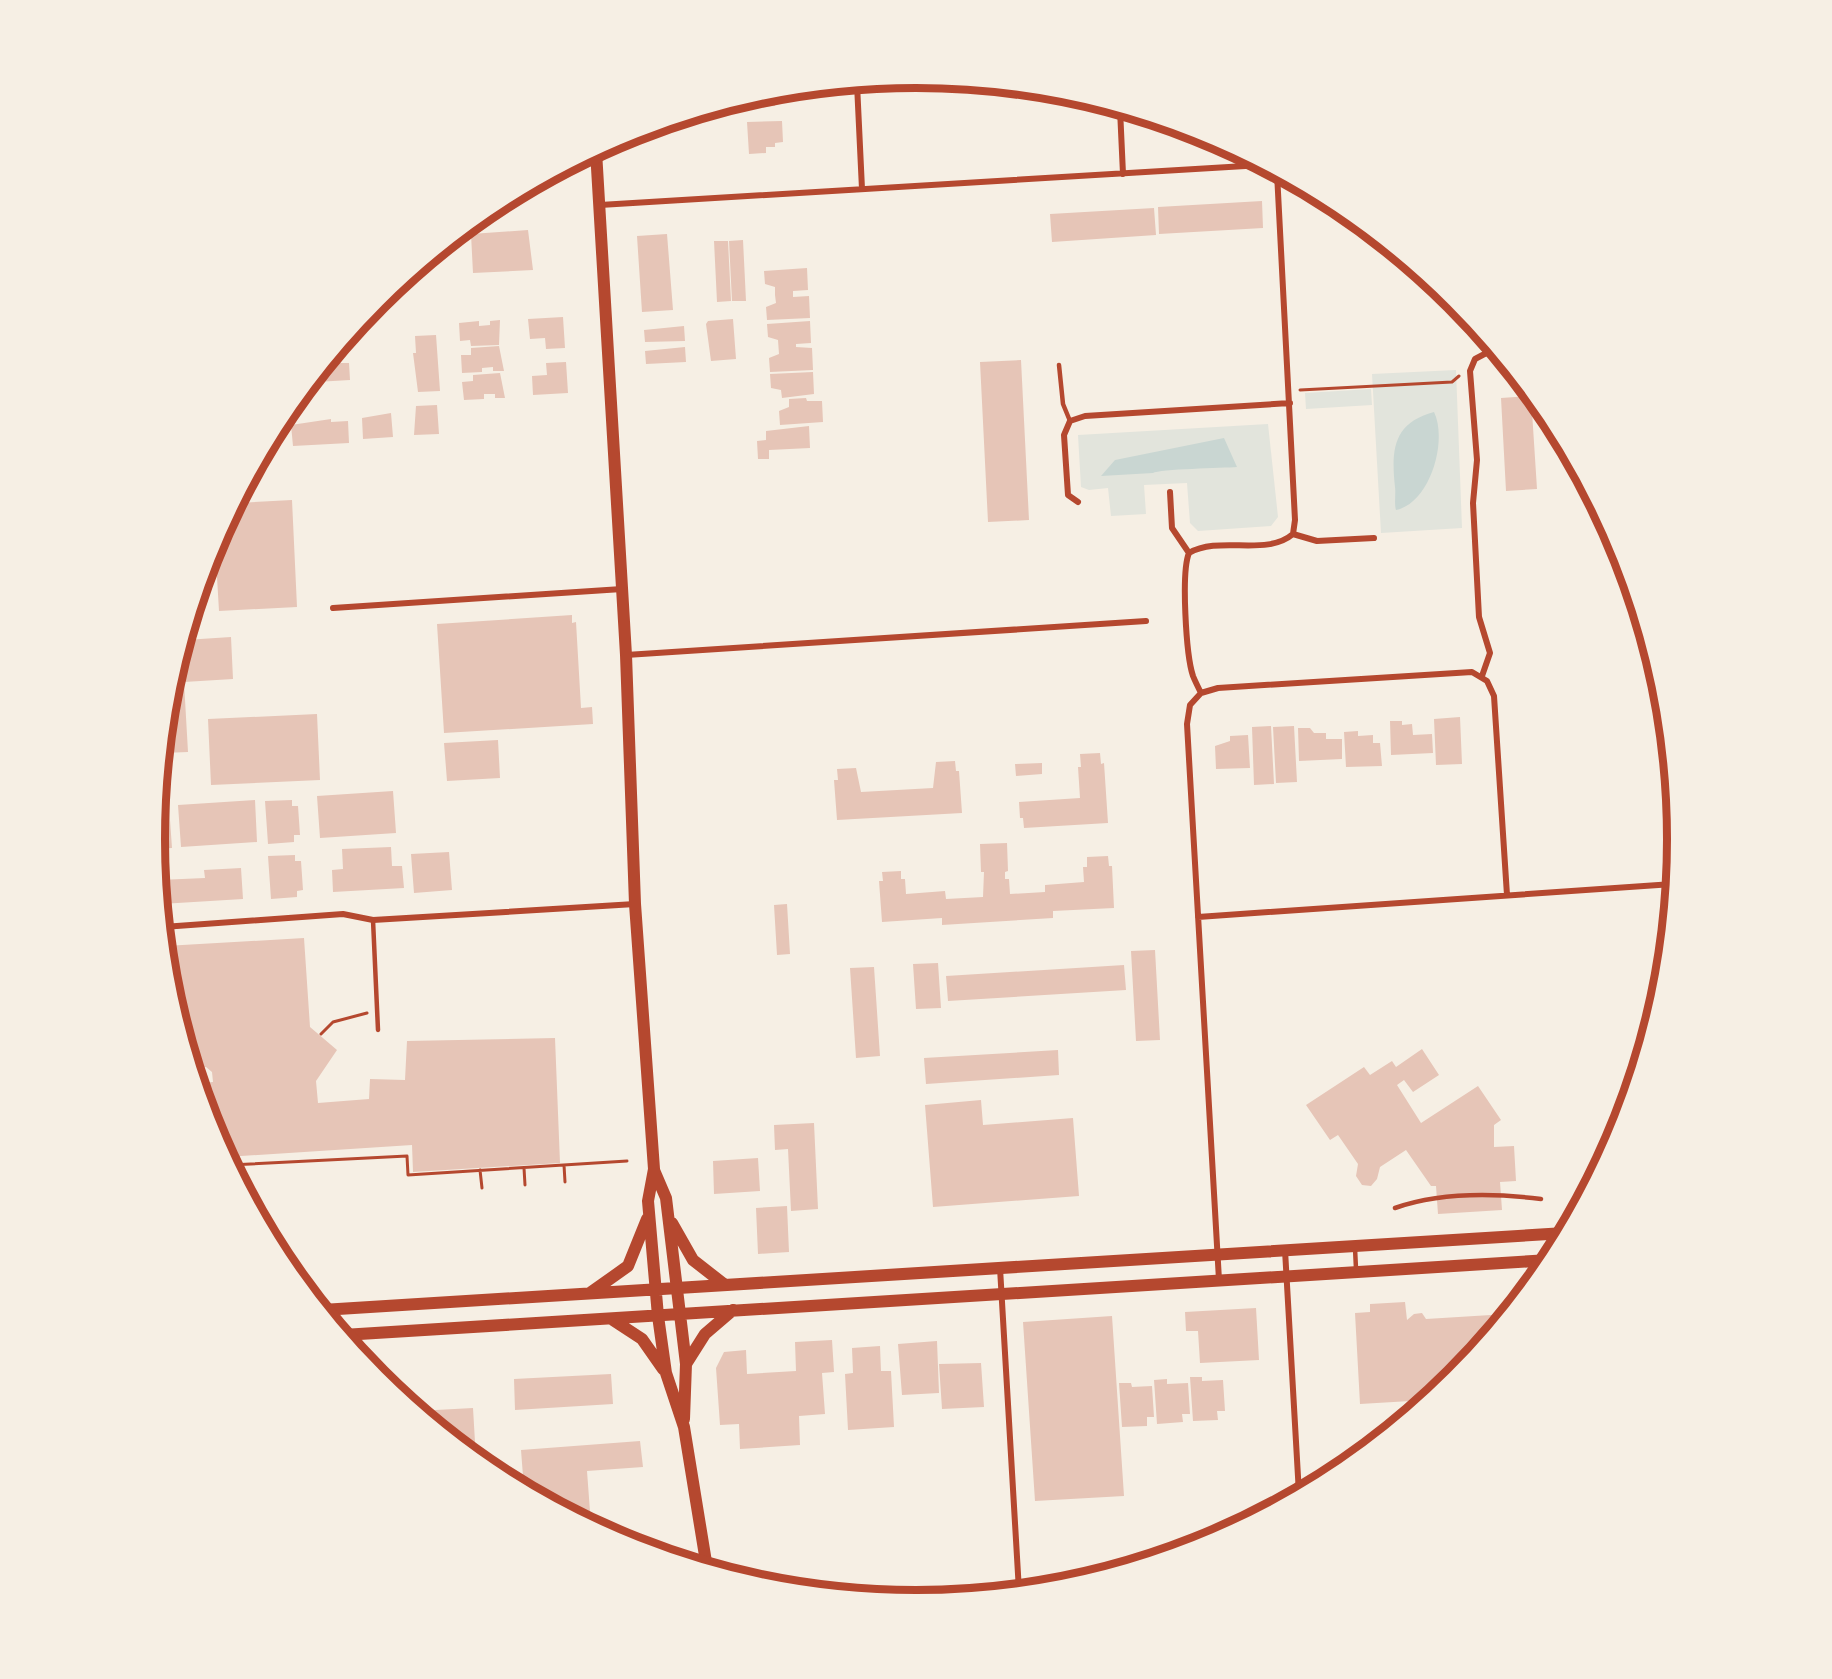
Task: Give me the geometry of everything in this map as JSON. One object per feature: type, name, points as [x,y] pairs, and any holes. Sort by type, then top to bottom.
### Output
[{"type":"main road","points":[[588,1294],[628,1266],[637,1250],[649,1213],[654,1169],[635,904],[626,655],[597,160]]},
{"type":"main road","points":[[654,1169],[666,1198],[686,1364],[684,1427]]},
{"type":"main road","points":[[649,1213],[658,1316],[666,1373],[684,1427],[706,1560]]},
{"type":"main road","points":[[668,1216],[693,1260],[725,1285]]},
{"type":"main road","points":[[330,1310],[1554,1234]]},
{"type":"main road","points":[[351,1335],[1537,1261]]},
{"type":"main road","points":[[686,1364],[705,1334],[734,1309]]},
{"type":"main road","points":[[612,1319],[642,1339],[666,1373]]},
{"type":"street","points":[[857,91],[862,189]]},
{"type":"street","points":[[1120,117],[1123,174]]},
{"type":"street","points":[[599,205],[1248,166]]},
{"type":"street","points":[[1189,553],[1203,546],[1274,543],[1286,540],[1293,534],[1295,520],[1290,402],[1277,181]]},
{"type":"street","points":[[1482,676],[1490,653],[1479,617],[1473,503],[1477,460],[1470,371],[1475,359],[1488,352]]},
{"type":"street","points":[[1078,502],[1068,495],[1064,435],[1070,421],[1085,416],[1290,402]]},
{"type":"street","points":[[1170,492],[1172,528],[1189,553],[1184,573],[1190,660],[1192,675],[1201,693]]},
{"type":"street","points":[[1293,534],[1317,541],[1374,538]]},
{"type":"street","points":[[333,608],[622,589]]},
{"type":"street","points":[[626,655],[1146,621]]},
{"type":"street","points":[[1219,1281],[1187,724],[1190,705],[1201,693],[1218,688],[1472,672],[1482,676],[1494,696],[1508,895]]},
{"type":"street","points":[[1198,917],[1665,885]]},
{"type":"street","points":[[170,926],[343,914],[373,920],[635,904]]},
{"type":"street","points":[[1285,1250],[1299,1485]]},
{"type":"street","points":[[1000,1267],[1019,1583]]},
{"type":"lane","points":[[1059,365],[1063,404],[1070,421]]},
{"type":"lane","points":[[373,920],[378,1030]]},
{"type":"lane","points":[[1395,1208],[1423,1198],[1506,1194],[1542,1199]]},
{"type":"lane","points":[[1354,1246],[1357,1272]]},
{"type":"path","points":[[1300,390],[1452,382],[1459,376]]},
{"type":"path","points":[[321,1034],[333,1022],[362,1012],[378,1014]]},
{"type":"path","points":[[238,1164],[407,1156],[408,1175],[627,1161]]},
{"type":"path","points":[[238,1158],[238,1163]]},
{"type":"path","points":[[564,1165],[566,1182]]},
{"type":"path","points":[[524,1167],[525,1185]]},
{"type":"path","points":[[480,1170],[482,1188]]},
{"type":"shaded area","points":[[1456,370],[1462,528],[1381,533],[1372,374]]},
{"type":"shaded area","points":[[1371,389],[1372,405],[1306,409],[1305,393]]},
{"type":"shaded area","points":[[1434,412],[1439,439],[1433,469],[1427,484],[1418,496],[1408,505],[1396,510],[1394,461],[1398,440],[1410,423]]},
{"type":"shaded area","points":[[1268,424],[1278,517],[1271,526],[1198,531],[1190,523],[1187,483],[1144,485],[1146,514],[1111,516],[1108,488],[1089,490],[1081,487],[1078,435]]},
{"type":"shaded area","points":[[1224,438],[1237,467],[1101,476],[1115,460]]},
{"type":"building","points":[[775,102],[775,106],[758,106]]},
{"type":"building","points":[[782,121],[783,142],[775,143],[775,147],[766,147],[766,153],[749,154],[747,122]]},
{"type":"building","points":[[1262,201],[1263,228],[1159,234],[1158,207]]},
{"type":"building","points":[[1154,208],[1156,235],[1052,242],[1050,214]]},
{"type":"building","points":[[528,230],[533,270],[473,273],[471,235]]},
{"type":"building","points":[[667,234],[673,310],[642,312],[637,236]]},
{"type":"building","points":[[743,240],[746,301],[732,301],[729,241]]},
{"type":"building","points":[[714,241],[728,241],[731,301],[717,302]]},
{"type":"building","points":[[807,268],[808,290],[793,291],[793,297],[809,296],[810,318],[767,320],[766,307],[776,303],[775,287],[765,284],[764,271]]},
{"type":"building","points":[[563,317],[565,348],[546,349],[545,338],[530,339],[528,319]]},
{"type":"building","points":[[733,319],[736,359],[711,361],[706,324],[708,321]]},
{"type":"building","points":[[500,320],[499,345],[471,346],[470,340],[460,341],[459,323],[479,321],[479,326],[490,325],[490,321]]},
{"type":"building","points":[[810,321],[811,343],[796,344],[796,347],[812,348],[813,370],[770,372],[769,358],[779,354],[778,340],[768,337],[767,324]]},
{"type":"building","points":[[684,326],[685,341],[645,342],[644,330]]},
{"type":"building","points":[[436,335],[440,391],[418,392],[413,353],[416,353],[415,336]]},
{"type":"building","points":[[499,346],[504,371],[493,371],[493,367],[482,368],[482,372],[462,373],[461,355],[471,355],[471,348]]},
{"type":"building","points":[[685,347],[686,362],[646,364],[645,351]]},
{"type":"building","points":[[338,360],[338,363],[349,363],[350,380],[320,382]]},
{"type":"building","points":[[1021,360],[1029,520],[988,522],[980,362]]},
{"type":"building","points":[[566,362],[568,393],[533,395],[532,376],[547,375],[546,363]]},
{"type":"building","points":[[813,372],[814,394],[782,398],[781,390],[771,388],[770,374]]},
{"type":"building","points":[[500,373],[505,398],[495,398],[495,394],[484,394],[484,399],[464,400],[462,382],[473,381],[473,375]]},
{"type":"building","points":[[1522,397],[1532,410],[1537,489],[1506,491],[1501,398]]},
{"type":"building","points":[[806,398],[807,401],[822,401],[823,422],[780,425],[779,411],[789,407],[789,399]]},
{"type":"building","points":[[437,405],[439,434],[414,435],[416,406]]},
{"type":"building","points":[[391,413],[393,437],[363,439],[362,418]]},
{"type":"building","points":[[331,419],[331,422],[348,421],[349,443],[293,446],[291,425]]},
{"type":"building","points":[[809,426],[810,448],[769,450],[769,459],[758,459],[757,441],[766,440],[766,431]]},
{"type":"building","points":[[292,500],[297,607],[219,611],[216,567],[244,503]]},
{"type":"building","points":[[572,615],[572,623],[576,622],[581,708],[592,707],[593,724],[444,733],[437,624]]},
{"type":"building","points":[[231,637],[233,679],[184,682],[188,752],[170,753],[179,693],[193,640]]},
{"type":"building","points":[[317,714],[320,780],[211,785],[208,719]]},
{"type":"building","points":[[1460,717],[1462,764],[1436,765],[1434,719]]},
{"type":"building","points":[[1390,721],[1402,721],[1402,725],[1412,724],[1413,735],[1432,734],[1433,753],[1391,755]]},
{"type":"building","points":[[1271,726],[1274,784],[1254,785],[1252,727]]},
{"type":"building","points":[[1294,726],[1297,782],[1276,783],[1273,727]]},
{"type":"building","points":[[1298,728],[1310,728],[1314,733],[1326,733],[1326,739],[1342,739],[1342,759],[1299,761]]},
{"type":"building","points":[[1358,731],[1358,736],[1373,735],[1373,743],[1380,743],[1382,766],[1346,767],[1344,732]]},
{"type":"building","points":[[1248,735],[1250,768],[1216,769],[1215,746],[1230,741],[1230,736]]},
{"type":"building","points":[[498,740],[500,778],[447,781],[444,743]]},
{"type":"building","points":[[1100,753],[1101,764],[1104,763],[1108,823],[1024,828],[1023,818],[1020,818],[1019,802],[1080,798],[1078,767],[1081,767],[1080,754]]},
{"type":"building","points":[[955,761],[956,771],[959,771],[962,813],[837,820],[834,780],[838,780],[837,769],[856,768],[861,792],[933,788],[936,762]]},
{"type":"building","points":[[1042,763],[1042,774],[1016,776],[1015,764]]},
{"type":"building","points":[[393,791],[396,833],[320,838],[317,796]]},
{"type":"building","points":[[255,800],[257,842],[181,847],[178,805]]},
{"type":"building","points":[[292,800],[292,806],[298,806],[300,835],[294,835],[294,842],[268,844],[265,801]]},
{"type":"building","points":[[166,806],[169,806],[172,848],[165,848],[165,840]]},
{"type":"building","points":[[1007,843],[1008,871],[1005,872],[1005,879],[1009,879],[1010,894],[1045,892],[1045,885],[1084,882],[1083,867],[1087,867],[1087,857],[1108,856],[1109,866],[1112,866],[1114,908],[1053,911],[1053,918],[942,925],[942,918],[882,922],[879,881],[883,881],[882,872],[901,871],[901,879],[905,879],[906,894],[945,891],[946,899],[983,897],[984,872],[981,872],[980,844]]},
{"type":"building","points":[[391,847],[392,866],[402,866],[404,888],[333,892],[332,870],[343,869],[342,849]]},
{"type":"building","points":[[449,852],[452,890],[414,893],[411,854]]},
{"type":"building","points":[[295,855],[295,861],[301,861],[303,890],[297,891],[297,897],[271,899],[268,856]]},
{"type":"building","points":[[241,868],[243,899],[168,904],[167,880],[205,878],[204,870]]},
{"type":"building","points":[[787,904],[790,954],[777,955],[774,905]]},
{"type":"building","points":[[304,938],[310,1027],[337,1050],[316,1081],[318,1103],[369,1099],[370,1079],[405,1080],[407,1041],[555,1038],[560,1163],[413,1172],[412,1145],[235,1156],[206,1082],[213,1082],[212,1072],[206,1067],[201,1067],[179,986],[172,946]]},
{"type":"building","points":[[1155,950],[1160,1040],[1136,1041],[1131,951]]},
{"type":"building","points":[[938,963],[941,1008],[916,1009],[913,964]]},
{"type":"building","points":[[1124,965],[1126,990],[948,1001],[946,976]]},
{"type":"building","points":[[874,967],[880,1056],[856,1058],[850,968]]},
{"type":"building","points":[[1422,1049],[1439,1075],[1413,1092],[1404,1080],[1397,1085],[1421,1123],[1478,1086],[1501,1120],[1494,1125],[1494,1147],[1514,1146],[1516,1181],[1500,1182],[1502,1210],[1438,1214],[1436,1186],[1431,1186],[1406,1150],[1380,1167],[1377,1179],[1371,1186],[1362,1185],[1356,1176],[1358,1164],[1338,1135],[1330,1140],[1306,1105],[1364,1067],[1370,1075],[1392,1061],[1396,1067]]},
{"type":"building","points":[[1058,1050],[1059,1075],[926,1084],[924,1058]]},
{"type":"building","points":[[981,1100],[983,1125],[1073,1118],[1079,1196],[933,1207],[925,1105]]},
{"type":"building","points":[[814,1123],[818,1209],[791,1211],[788,1149],[775,1150],[774,1125]]},
{"type":"building","points":[[758,1158],[760,1191],[714,1194],[713,1161]]},
{"type":"building","points":[[787,1206],[789,1252],[758,1254],[756,1208]]},
{"type":"building","points":[[1405,1302],[1407,1320],[1414,1314],[1422,1313],[1426,1319],[1498,1315],[1447,1371],[1415,1401],[1360,1404],[1355,1313],[1370,1312],[1370,1304]]},
{"type":"building","points":[[1256,1308],[1259,1360],[1200,1363],[1198,1331],[1186,1331],[1185,1312]]},
{"type":"building","points":[[1112,1316],[1124,1496],[1035,1501],[1023,1322]]},
{"type":"building","points":[[832,1340],[834,1372],[822,1373],[825,1414],[799,1416],[800,1445],[740,1449],[739,1424],[720,1425],[716,1368],[724,1352],[746,1350],[747,1374],[796,1371],[795,1342]]},
{"type":"building","points":[[937,1341],[939,1393],[902,1395],[898,1344]]},
{"type":"building","points":[[880,1346],[881,1371],[891,1371],[894,1427],[848,1430],[845,1374],[853,1373],[852,1348]]},
{"type":"building","points":[[981,1363],[984,1407],[942,1409],[939,1364]]},
{"type":"building","points":[[611,1374],[613,1404],[515,1410],[514,1379]]},
{"type":"building","points":[[1190,1377],[1202,1377],[1202,1381],[1223,1380],[1225,1411],[1217,1411],[1218,1420],[1193,1421]]},
{"type":"building","points":[[1167,1379],[1167,1384],[1188,1383],[1190,1414],[1182,1414],[1183,1422],[1157,1424],[1154,1380]]},
{"type":"building","points":[[1119,1383],[1131,1383],[1132,1387],[1152,1386],[1154,1417],[1147,1417],[1147,1426],[1122,1427]]},
{"type":"building","points":[[473,1408],[475,1447],[459,1435],[429,1410]]},
{"type":"building","points":[[640,1441],[643,1467],[587,1471],[590,1516],[523,1479],[521,1450]]}]
